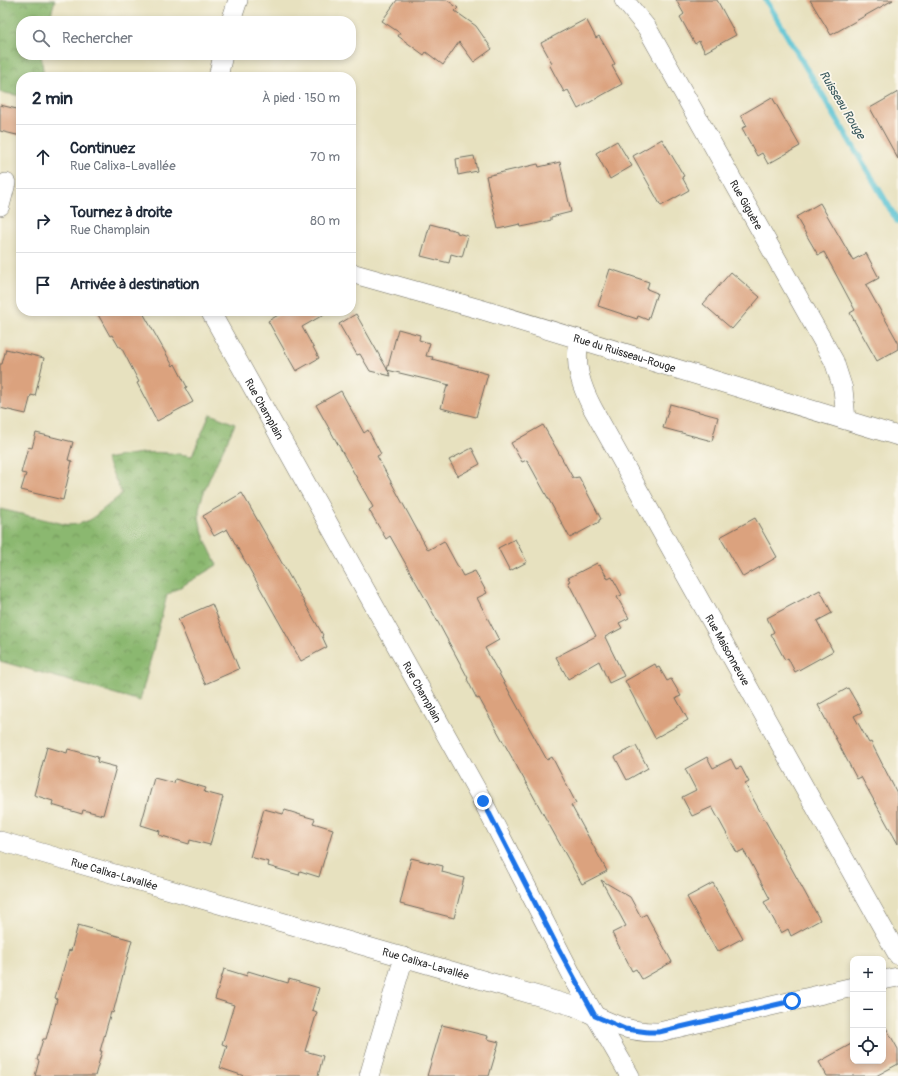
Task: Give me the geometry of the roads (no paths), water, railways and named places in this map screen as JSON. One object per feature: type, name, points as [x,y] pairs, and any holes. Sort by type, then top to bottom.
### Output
[{"type":"street","points":[[233,16],[238,0]]},
{"type":"street","name":"Rue Giguère","points":[[624,0],[647,28],[834,361],[844,389],[846,419]]},
{"type":"street","points":[[219,72],[222,60]]},
{"type":"street","points":[[0,206],[9,183]]},
{"type":"street","name":"Rue du Ruisseau-Rouge","points":[[356,274],[579,339],[898,436]]},
{"type":"street","name":"Rue Champlain","points":[[213,316],[479,794],[560,954],[630,1076]]},
{"type":"street","name":"Rue Maisonneuve","points":[[579,339],[577,350],[578,372],[581,383],[593,409],[898,955]]},
{"type":"street","name":"Rue Calixa-Lavallée","points":[[0,841],[573,1006],[625,1029],[659,1032],[850,988]]},
{"type":"street","points":[[369,1076],[404,957]]},
{"type":"street","points":[[886,979],[898,977]]},
{"type":"waterway","name":"Ruisseau Rouge","points":[[766,0],[898,222]]}]
